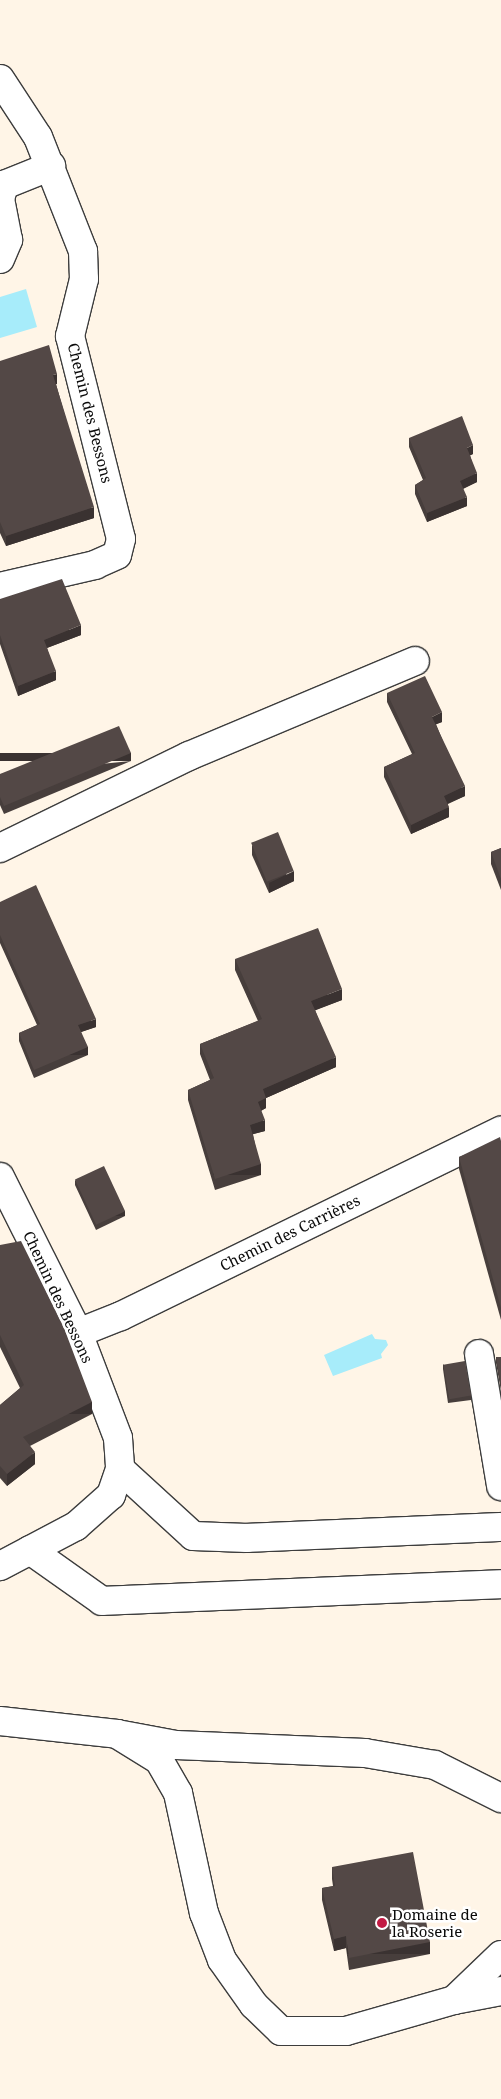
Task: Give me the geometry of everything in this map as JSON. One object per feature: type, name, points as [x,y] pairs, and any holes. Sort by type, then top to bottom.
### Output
[{"type":"street","name":"Chemin des Bessons","points":[[0,79],[38,137],[83,251],[84,279],[70,336],[121,539],[117,555],[95,565],[0,587]]},
{"type":"street","points":[[0,259],[8,240],[0,199],[4,185],[51,166]]},
{"type":"street","points":[[0,848],[189,756],[415,661]]},
{"type":"street","name":"Chemin des Carrières","points":[[78,1333],[121,1316],[501,1131]]},
{"type":"street","name":"Chemin des Bessons","points":[[0,1177],[78,1333],[118,1438],[120,1469],[111,1495],[76,1526],[0,1566]]},
{"type":"street","points":[[479,1354],[501,1486]]},
{"type":"street","points":[[120,1469],[193,1536],[247,1538],[501,1527]]},
{"type":"street","points":[[474,1528],[496,1515],[501,1492]]},
{"type":"street","points":[[30,1550],[102,1600],[501,1584]]},
{"type":"street","points":[[0,1721],[117,1734],[176,1745],[365,1753],[435,1765],[501,1798]]},
{"type":"street","points":[[117,1734],[159,1760],[178,1793],[204,1913],[222,1960],[254,2006],[281,2031],[346,2030],[454,2000],[501,1991]]},
{"type":"street","points":[[454,2000],[501,1955]]},
{"type":"water","points":[[26,289],[37,327],[0,338],[0,297]]},
{"type":"water","points":[[372,1334],[375,1339],[386,1340],[388,1345],[381,1354],[382,1358],[333,1376],[324,1355]]},
{"type":"building","points":[[49,345],[57,374],[53,375],[94,507],[6,536],[0,522],[0,361]]},
{"type":"building","points":[[462,416],[473,445],[467,448],[477,473],[460,481],[467,497],[427,513],[415,485],[426,478],[409,438]]},
{"type":"building","points":[[62,579],[81,625],[44,640],[56,671],[18,686],[0,635],[0,599]]},
{"type":"building","points":[[425,676],[442,712],[432,717],[465,786],[444,796],[449,807],[411,825],[384,767],[415,753],[387,693]]},
{"type":"building","points":[[119,726],[131,753],[4,806],[0,797],[0,774]]},
{"type":"building","points":[[278,832],[294,871],[267,882],[251,843]]},
{"type":"building","points":[[501,848],[501,879],[491,852]]},
{"type":"building","points":[[36,885],[96,1019],[78,1025],[88,1047],[34,1070],[19,1033],[40,1024],[0,935],[0,902]]},
{"type":"building","points":[[318,928],[342,989],[311,1001],[336,1057],[263,1089],[266,1098],[258,1102],[265,1120],[250,1125],[261,1164],[215,1179],[188,1090],[214,1078],[200,1044],[262,1019],[235,959]]},
{"type":"building","points":[[500,1137],[501,1141],[501,1308],[459,1157]]},
{"type":"building","points":[[104,1166],[125,1211],[96,1225],[75,1180]]},
{"type":"building","points":[[21,1241],[64,1328],[92,1402],[23,1437],[35,1452],[7,1474],[0,1466],[0,1405],[24,1385],[0,1335],[0,1245]]},
{"type":"building","points":[[496,1357],[501,1357],[501,1386]]},
{"type":"building","points":[[465,1361],[471,1395],[449,1399],[443,1365]]},
{"type":"building","name":"Domaine de la Roserie","points":[[413,1852],[430,1942],[349,1958],[346,1936],[334,1939],[322,1888],[335,1886],[332,1867]]},
{"type":"place","name":"Domaine de la Roserie","points":[[382,1923]]}]
